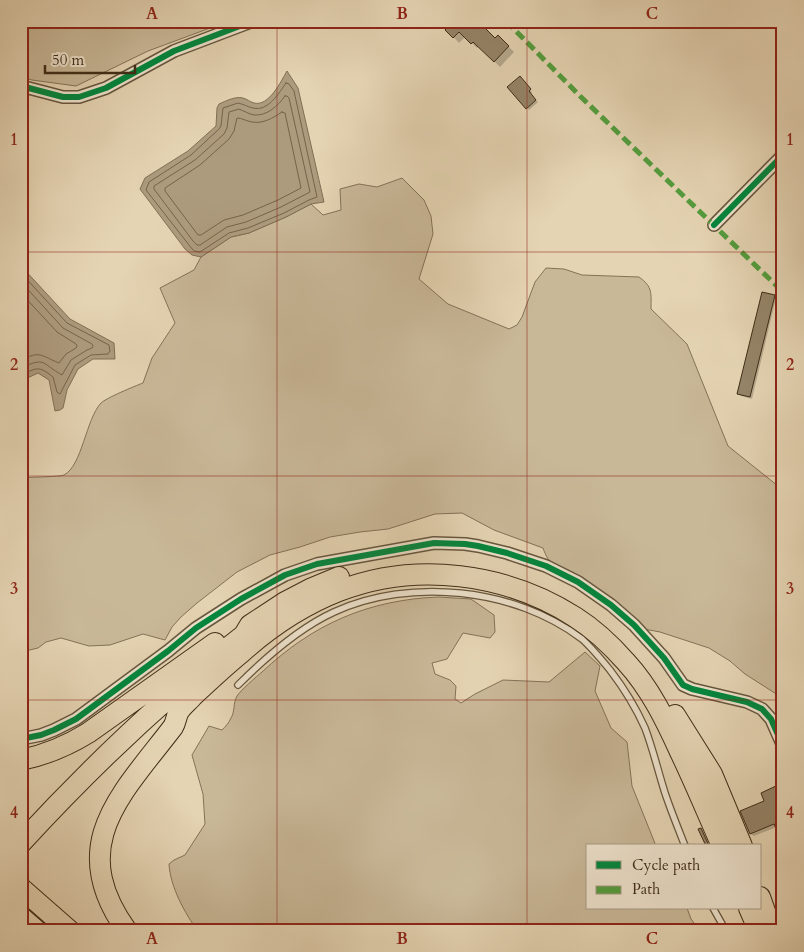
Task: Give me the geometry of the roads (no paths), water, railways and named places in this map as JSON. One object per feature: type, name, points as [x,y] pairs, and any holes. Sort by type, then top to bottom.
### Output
[{"type":"highway","points":[[21,760],[48,752],[88,734],[238,628],[250,625],[310,588],[343,576],[386,567],[426,564],[474,567],[507,574],[543,588],[592,615],[620,639],[640,660],[712,774],[741,844]]},
{"type":"highway","points":[[21,859],[78,798],[128,749],[162,719],[178,712],[219,672],[258,638],[293,614],[339,591],[368,582],[415,575],[452,575],[495,583],[526,592],[545,600],[569,614],[599,635],[627,664],[651,696],[669,727],[721,844]]},
{"type":"highway","points":[[21,843],[114,747],[176,691],[244,635],[250,625]]},
{"type":"highway","points":[[127,931],[111,904],[104,885],[100,861],[102,839],[109,817],[120,797],[173,727],[178,712]]},
{"type":"highway","points":[[21,888],[70,931]]},
{"type":"highway","points":[[762,903],[772,931]]},
{"type":"highway","points":[[750,910],[759,931]]},
{"type":"highway","points":[[21,917],[37,931]]},
{"type":"street","points":[[21,86],[63,97],[79,97],[106,88],[174,52],[253,21]]},
{"type":"street","points":[[714,224],[783,155]]},
{"type":"street","points":[[21,739],[41,735],[76,718],[168,651],[196,628],[241,599],[285,575],[317,564],[441,543],[465,544],[507,553],[546,566],[578,582],[634,625],[664,658],[683,686],[692,690],[747,702],[762,709],[771,719],[783,746]]},
{"type":"lane","points":[[238,685],[265,660],[311,626],[334,612],[364,601],[400,594],[446,591],[485,597],[517,606],[547,618],[583,640],[616,678],[644,728],[684,844]]},
{"type":"lane","points":[[714,910],[726,931]]},
{"type":"water","points":[[287,71],[298,88],[324,202],[311,204],[249,233],[231,237],[201,257],[192,255],[185,249],[140,189],[145,178],[188,151],[216,126],[219,104],[237,98],[243,98],[254,103],[265,101],[278,87]]},
{"type":"water","points":[[21,266],[70,319],[114,343],[115,359],[93,359],[78,369],[67,390],[63,408],[60,410],[55,411],[49,380],[38,373],[21,381]]}]
